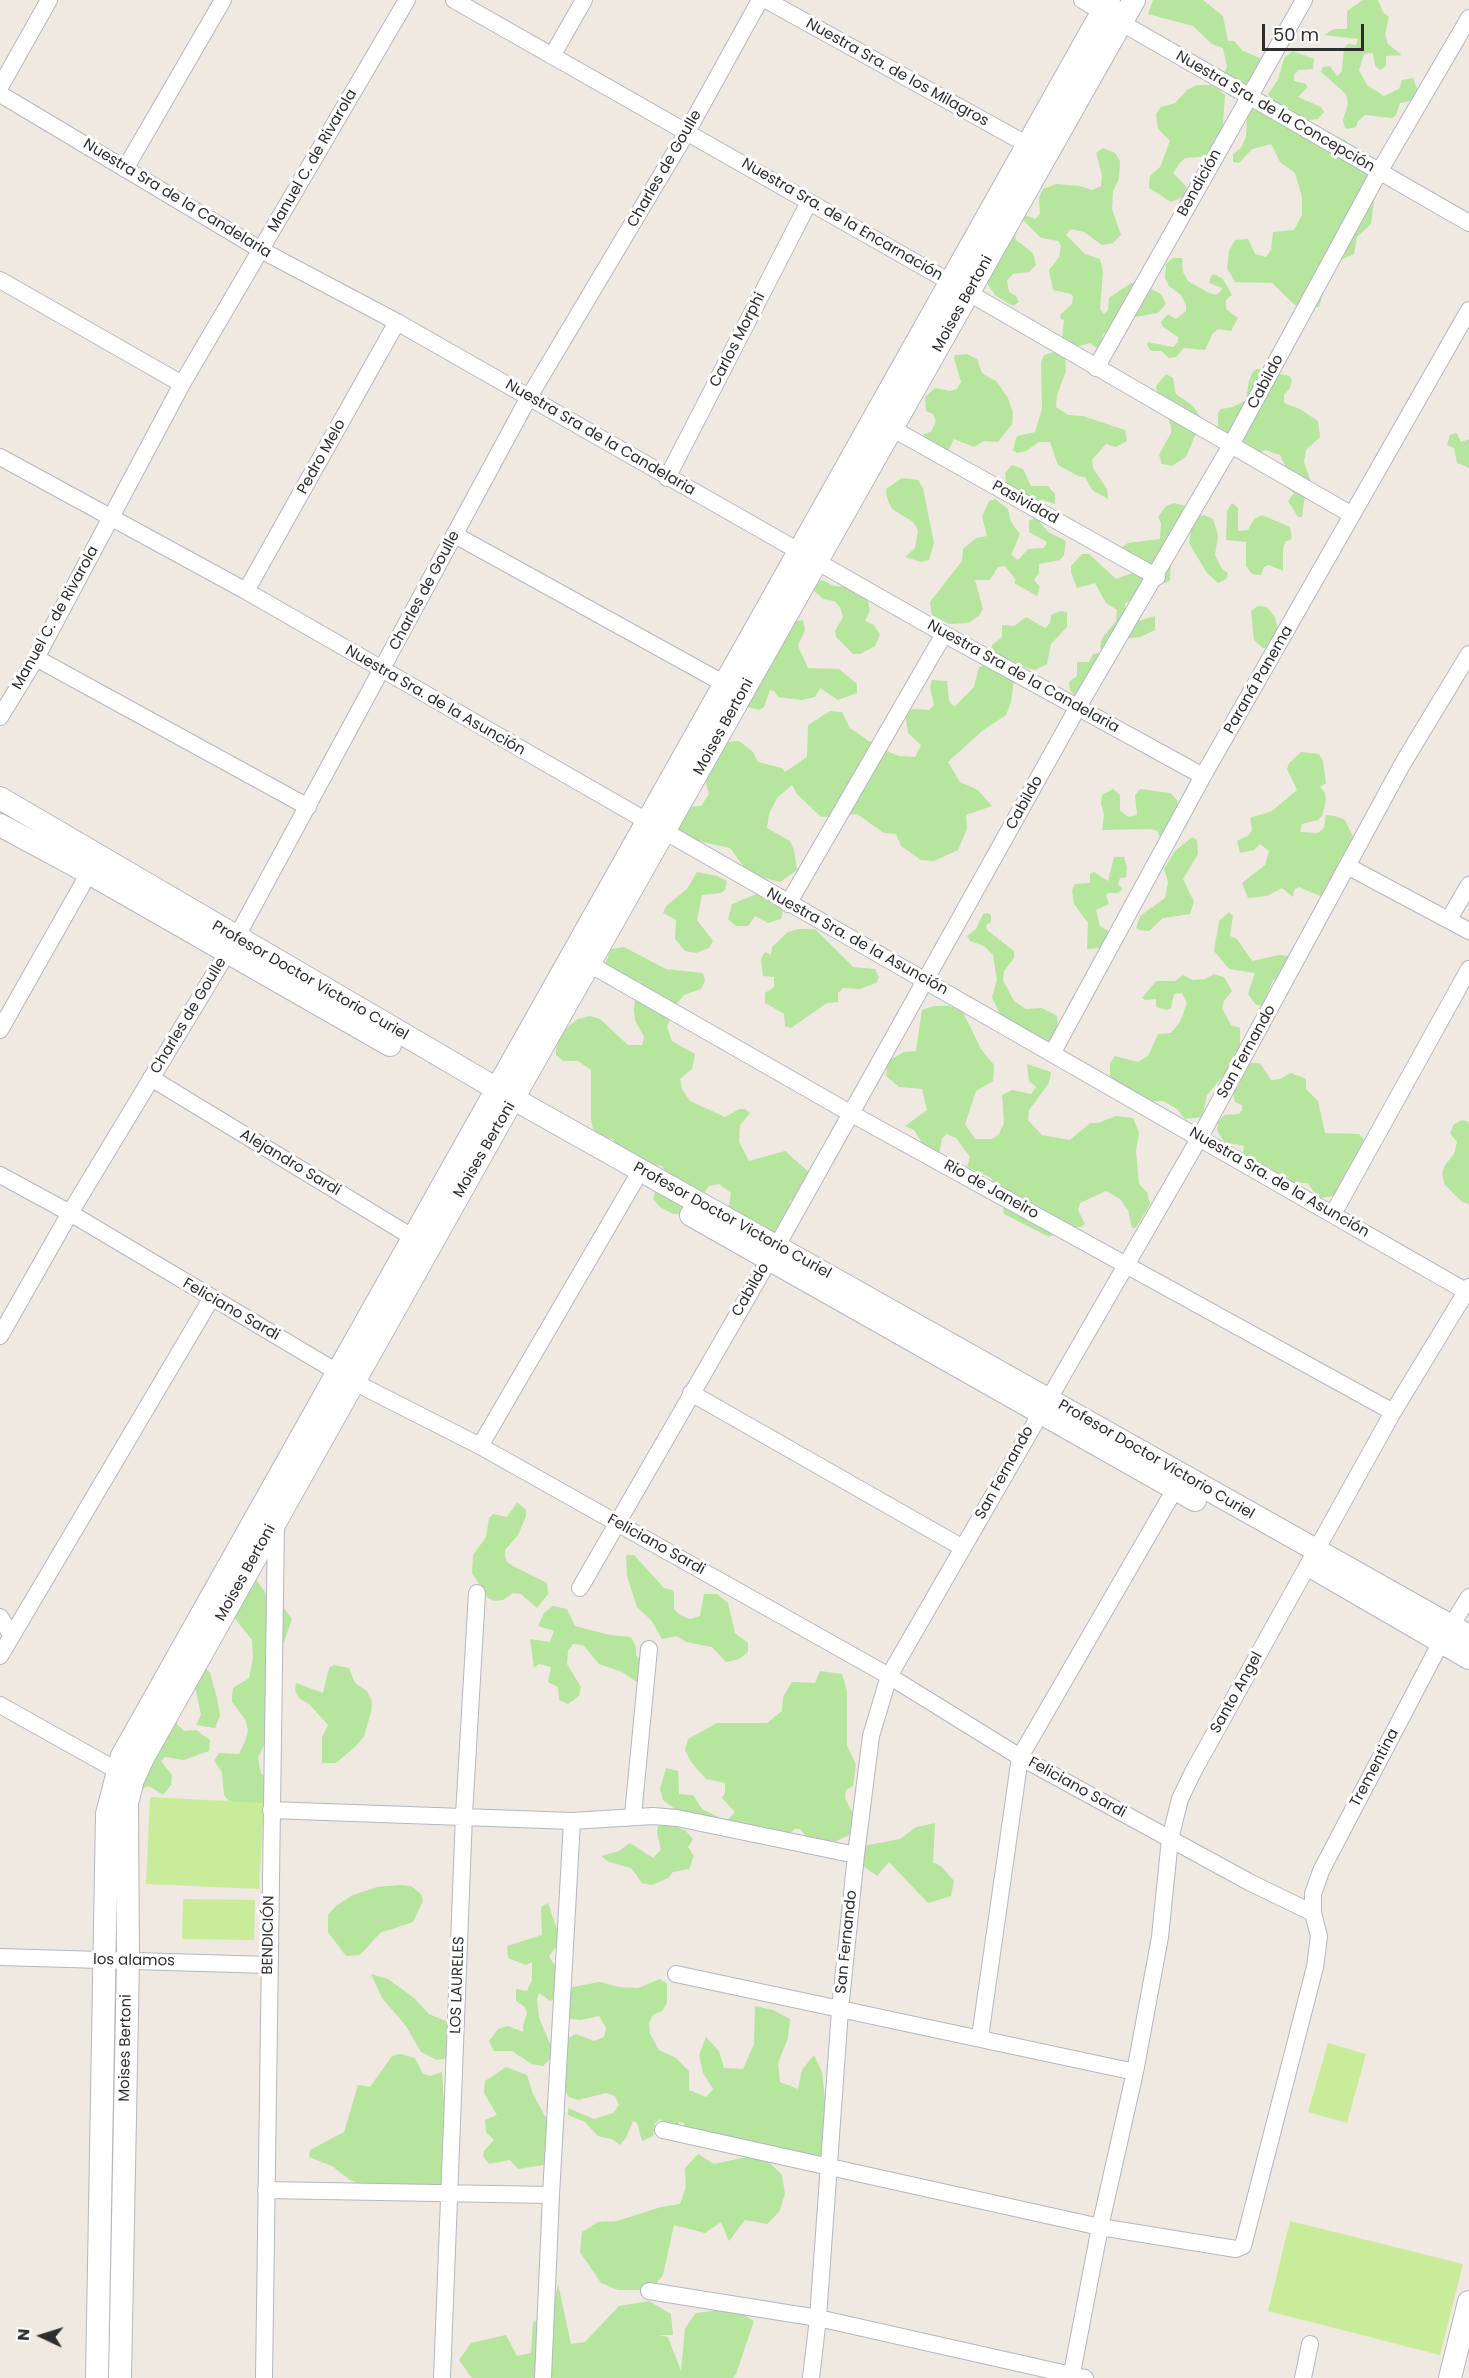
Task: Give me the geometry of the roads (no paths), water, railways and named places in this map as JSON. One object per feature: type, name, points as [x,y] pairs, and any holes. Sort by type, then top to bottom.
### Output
[{"type":"street","points":[[0,87],[49,0]]},
{"type":"street","points":[[125,169],[223,0]]},
{"type":"street","name":"Manuel C. de Rivarola","points":[[0,717],[36,658],[182,384],[407,0]]},
{"type":"street","name":"Nuestra Sra. de la Encarnación","points":[[454,0],[1352,515]]},
{"type":"street","points":[[552,56],[584,0]]},
{"type":"street","name":"Charles de Goulle","points":[[0,1336],[70,1213],[232,945],[529,397],[687,132],[760,0]]},
{"type":"street","name":"Nuestra Sra. de los Milagros","points":[[766,0],[1028,145]]},
{"type":"street","name":"Nuestra Sra. de la Concepción","points":[[1082,0],[1111,11],[1248,97],[1469,223]]},
{"type":"street","name":"Moises Bertoni","points":[[501,1100],[591,965],[723,683],[892,429],[1028,145],[1111,11],[1134,0]]},
{"type":"street","name":"Bendición","points":[[1096,368],[1304,0]]},
{"type":"street","name":"Moises Bertoni","points":[[97,2378],[107,1814],[126,1775],[143,1758],[276,1520],[346,1376],[657,828],[1111,11]]},
{"type":"street","name":"Cabildo","points":[[580,1588],[926,981],[1078,708],[1232,445],[1379,172],[1469,18]]},
{"type":"street","name":"Nuestra Sra de la Candelaria","points":[[0,94],[261,250],[398,322],[667,478],[1203,776]]},
{"type":"street","name":"Carlos Morphi","points":[[667,478],[809,202]]},
{"type":"street","points":[[0,280],[182,384]]},
{"type":"street","name":"Paraná Panema","points":[[1053,1052],[1203,776],[1469,310]]},
{"type":"street","name":"Pedro Melo","points":[[246,591],[398,322]]},
{"type":"street","name":"Pasividad","points":[[892,429],[1156,577]]},
{"type":"street","points":[[0,457],[111,518]]},
{"type":"street","name":"Nuestra Sra. de la Asunción","points":[[111,518],[246,591],[788,904],[1053,1052],[1468,1290]]},
{"type":"street","points":[[455,535],[723,683]]},
{"type":"street","points":[[788,904],[944,634]]},
{"type":"street","name":"San Fernando","points":[[811,2378],[818,2318],[840,2010],[856,1855],[871,1736],[890,1676],[1124,1264],[1200,1137],[1349,867],[1403,763],[1469,654]]},
{"type":"street","points":[[36,658],[308,807]]},
{"type":"street","name":"Profesor Doctor Victorio Curiel","points":[[0,798],[232,945],[501,1100],[1312,1558],[1454,1635],[1469,1658]]},
{"type":"street","name":"Profesor Doctor Victorio Curiel","points":[[0,825],[232,945]]},
{"type":"street","points":[[1349,867],[1469,931]]},
{"type":"street","points":[[0,1030],[89,873]]},
{"type":"street","points":[[1449,919],[1469,885]]},
{"type":"street","name":"Rio de Janeiro","points":[[591,965],[850,1113],[1393,1412]]},
{"type":"street","points":[[1333,1214],[1469,969]]},
{"type":"street","name":"Alejandro Sardi","points":[[151,1078],[421,1242]]},
{"type":"street","name":"Feliciano Sardi","points":[[0,1175],[70,1213],[212,1299],[346,1376],[480,1446],[890,1676],[1020,1757],[1170,1839],[1313,1913]]},
{"type":"street","points":[[480,1446],[638,1176]]},
{"type":"street","name":"Santo Angel","points":[[1076,2377],[1100,2227],[1135,2072],[1160,1937],[1170,1839],[1180,1799],[1393,1412],[1468,1290]]},
{"type":"street","points":[[0,1656],[212,1299]]},
{"type":"street","name":"Moises Bertoni","points":[[120,2378],[128,1959],[127,1803],[126,1775],[122,1756],[269,1493],[346,1376]]},
{"type":"street","points":[[691,1393],[963,1548]]},
{"type":"street","name":"Profesor Doctor Victorio Curiel","points":[[1043,1406],[1175,1489],[1312,1558]]},
{"type":"street","points":[[980,2037],[1020,1757],[1175,1489]]},
{"type":"street","name":"BENDICIÓN","points":[[264,2378],[270,1810],[276,1520],[269,1493]]},
{"type":"street","name":"LOS LAURELES","points":[[442,2378],[464,1815],[477,1593]]},
{"type":"street","name":"Trementina","points":[[1100,2227],[1236,2249],[1243,2246],[1315,1967],[1319,1936],[1313,1913],[1313,1894],[1321,1871],[1454,1635],[1469,1597]]},
{"type":"street","points":[[0,1617],[12,1636]]},
{"type":"street","points":[[633,1815],[649,1649]]},
{"type":"street","points":[[0,1705],[126,1775]]},
{"type":"street","points":[[270,1810],[464,1815],[572,1821],[633,1815],[677,1818],[856,1855]]},
{"type":"street","points":[[543,2378],[550,2195],[572,1821]]},
{"type":"street","name":"los alamos","points":[[0,1957],[104,1961],[128,1959],[269,1965]]},
{"type":"street","points":[[676,1974],[840,2010],[980,2037],[1135,2072]]},
{"type":"street","points":[[663,2130],[1100,2227]]},
{"type":"street","points":[[266,2190],[550,2195]]},
{"type":"street","points":[[650,2291],[818,2318],[1076,2377]]},
{"type":"street","points":[[1450,2378],[1469,2302]]},
{"type":"street","points":[[1303,2378],[1310,2344]]}]
